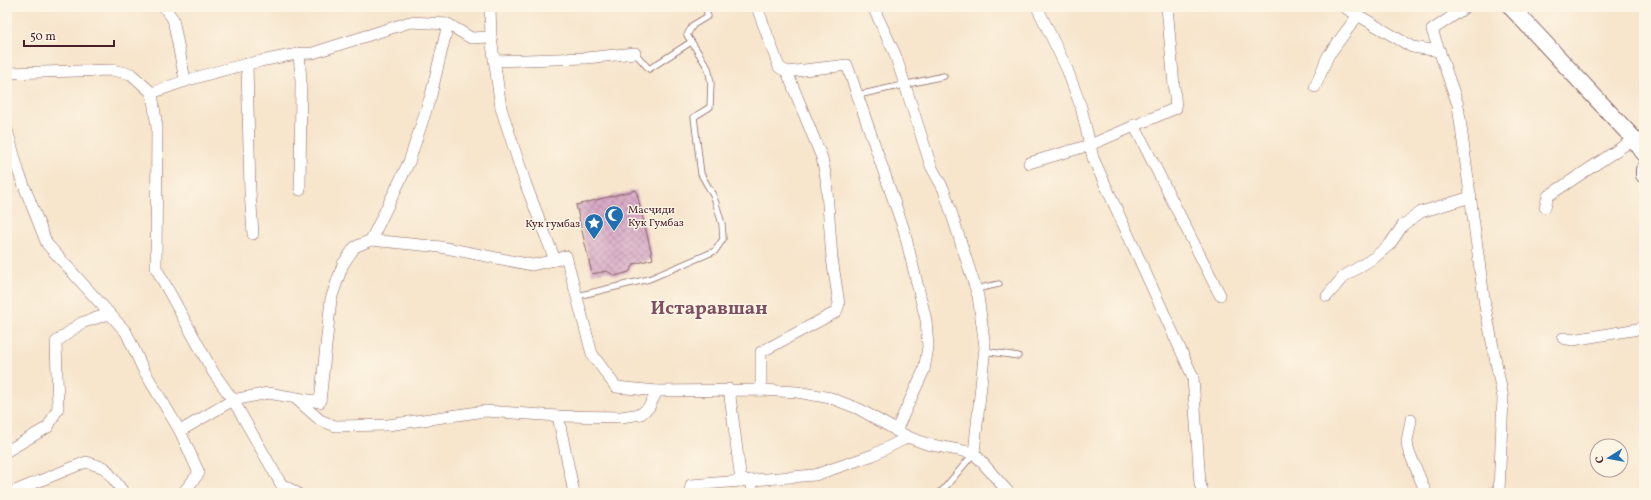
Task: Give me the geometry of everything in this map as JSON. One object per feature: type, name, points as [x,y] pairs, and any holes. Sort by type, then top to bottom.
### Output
[{"type":"main road","points":[[1511,7],[1634,139],[1644,153]]},
{"type":"main road","points":[[1644,170],[1644,175]]},
{"type":"street","points":[[164,7],[173,19],[185,80]]},
{"type":"street","points":[[490,7],[491,37],[501,108],[526,185],[555,260]]},
{"type":"street","points":[[757,7],[779,67],[786,72],[822,158],[826,178],[832,258],[839,304],[836,312],[761,352],[761,390]]},
{"type":"street","points":[[873,7],[895,54],[930,166],[944,190],[976,289],[984,351],[974,453]]},
{"type":"street","points":[[1037,7],[1067,69],[1080,107],[1094,158],[1193,377],[1200,484],[1202,493]]},
{"type":"street","points":[[1029,163],[1090,145],[1176,108],[1168,7]]},
{"type":"street","points":[[1344,7],[1412,47],[1440,51]]},
{"type":"street","points":[[1466,7],[1432,30],[1458,105],[1485,306],[1503,398],[1499,491],[1492,493]]},
{"type":"street","points":[[1315,87],[1328,56],[1358,15]]},
{"type":"street","points":[[152,93],[185,80],[247,64],[299,53],[313,53],[410,22],[448,24],[471,38],[491,37]]},
{"type":"street","points":[[371,240],[409,162],[431,95],[448,24]]},
{"type":"street","points":[[299,53],[301,82],[300,190]]},
{"type":"street","points":[[495,61],[586,58],[635,53]]},
{"type":"street","points":[[247,64],[250,191],[253,234]]},
{"type":"street","points":[[786,72],[847,66],[904,230],[926,320],[928,347],[924,370],[896,431]]},
{"type":"street","points":[[7,73],[112,70],[131,74],[152,93],[157,127],[156,268],[213,372],[234,400],[281,484],[296,493]]},
{"type":"street","points":[[1134,125],[1220,295]]},
{"type":"street","points":[[7,130],[19,173],[47,244],[126,332],[143,369],[180,431],[200,473],[183,493]]},
{"type":"street","points":[[1545,207],[1548,196],[1634,139]]},
{"type":"street","points":[[1327,296],[1343,277],[1385,249],[1403,225],[1421,212],[1471,197]]},
{"type":"street","points":[[180,431],[234,400],[268,393],[320,402],[334,292],[343,264],[354,247],[371,240],[441,247],[532,265],[566,256],[592,354],[616,387],[657,391],[729,389],[761,390],[797,392],[831,398],[859,409],[908,437],[927,444],[974,453],[1009,493]]},
{"type":"street","points":[[7,451],[48,427],[58,408],[56,342],[81,322],[109,314]]},
{"type":"street","points":[[1563,338],[1573,340],[1644,328]]},
{"type":"street","points":[[729,389],[746,481],[754,493]]},
{"type":"street","points":[[294,397],[320,420],[335,426],[388,425],[485,411],[558,416],[621,416],[641,414],[649,407],[657,391]]},
{"type":"street","points":[[558,416],[574,493]]},
{"type":"street","points":[[1411,420],[1407,441],[1408,449],[1426,493]]},
{"type":"street","points":[[690,493],[691,485],[815,475],[873,455],[908,437]]},
{"type":"street","points":[[10,493],[86,462],[105,468],[124,493]]},
{"type":"lane","points":[[577,296],[649,279],[715,252],[723,239],[722,224],[714,197],[700,174],[694,117],[710,107],[711,83],[708,68],[687,35],[693,25],[708,16],[705,7]]},
{"type":"lane","points":[[635,53],[649,69],[691,42]]},
{"type":"lane","points":[[858,95],[944,76]]},
{"type":"lane","points":[[976,289],[999,284]]},
{"type":"lane","points":[[984,351],[1018,356]]},
{"type":"lane","points":[[938,493],[943,490],[974,453]]},
{"type":"building","name":"Масҷиди Кук Гумбаз","points":[[636,190],[653,259],[634,264],[629,272],[615,276],[607,271],[592,274],[576,205]]},
{"type":"place","name":"Масҷиди Кук Гумбаз","points":[[614,232]]},
{"type":"place","name":"Кук гумбаз","points":[[594,240]]},
{"type":"district","name":"Истаравшан","points":[[709,307]]}]
